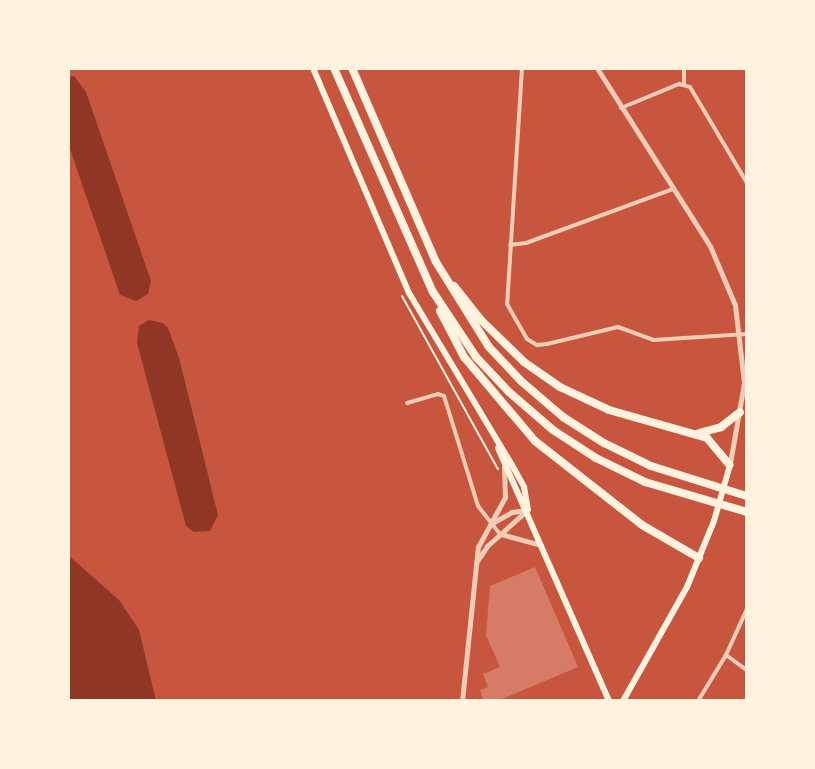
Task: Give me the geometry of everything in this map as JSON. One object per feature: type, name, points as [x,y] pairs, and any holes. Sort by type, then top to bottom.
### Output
[{"type":"highway","points":[[334,68],[433,292],[445,326],[464,357],[535,441],[642,525],[699,558]]},
{"type":"highway","points":[[352,68],[436,262],[489,347],[521,381],[563,417],[651,466],[747,496]]},
{"type":"highway","points":[[436,262],[481,320],[524,362],[560,387],[609,410],[696,433],[715,444],[729,469]]},
{"type":"highway","points":[[433,292],[476,357],[509,392],[553,430],[596,458],[645,482],[747,512]]},
{"type":"highway","points":[[696,433],[721,427],[740,412]]},
{"type":"main road","points":[[313,68],[409,293],[524,487],[528,510]]},
{"type":"main road","points":[[495,440],[504,467],[528,510],[609,701]]},
{"type":"main road","points":[[623,701],[673,616],[714,521],[729,469]]},
{"type":"street","points":[[522,68],[507,304],[516,325],[537,345],[618,327],[653,340],[744,334]]},
{"type":"street","points":[[597,68],[710,246],[725,278],[744,334],[744,383],[729,469]]},
{"type":"street","points":[[684,68],[684,84]]},
{"type":"street","points":[[621,108],[684,84],[690,87],[747,183]]},
{"type":"street","points":[[510,245],[526,243],[673,189]]},
{"type":"street","points":[[407,403],[438,394],[444,396],[478,506],[500,534],[523,537],[542,545]]},
{"type":"street","points":[[462,701],[478,547],[505,497],[504,467]]},
{"type":"street","points":[[491,524],[512,512],[528,510]]},
{"type":"street","points":[[477,562],[500,534],[528,510]]},
{"type":"street","points":[[698,701],[726,655],[747,609]]},
{"type":"street","points":[[726,655],[747,670]]},
{"type":"shaded area","points":[[74,76],[86,92],[151,281],[148,294],[136,301],[120,295],[68,143],[68,77]]},
{"type":"shaded area","points":[[149,320],[163,323],[168,328],[179,358],[218,515],[210,531],[194,532],[186,526],[137,343],[139,326]]},
{"type":"shaded area","points":[[68,555],[119,600],[139,630],[156,701],[68,701]]},
{"type":"building","points":[[535,567],[578,667],[497,701],[484,701],[480,690],[488,687],[483,674],[500,667],[486,635],[490,586]]}]
